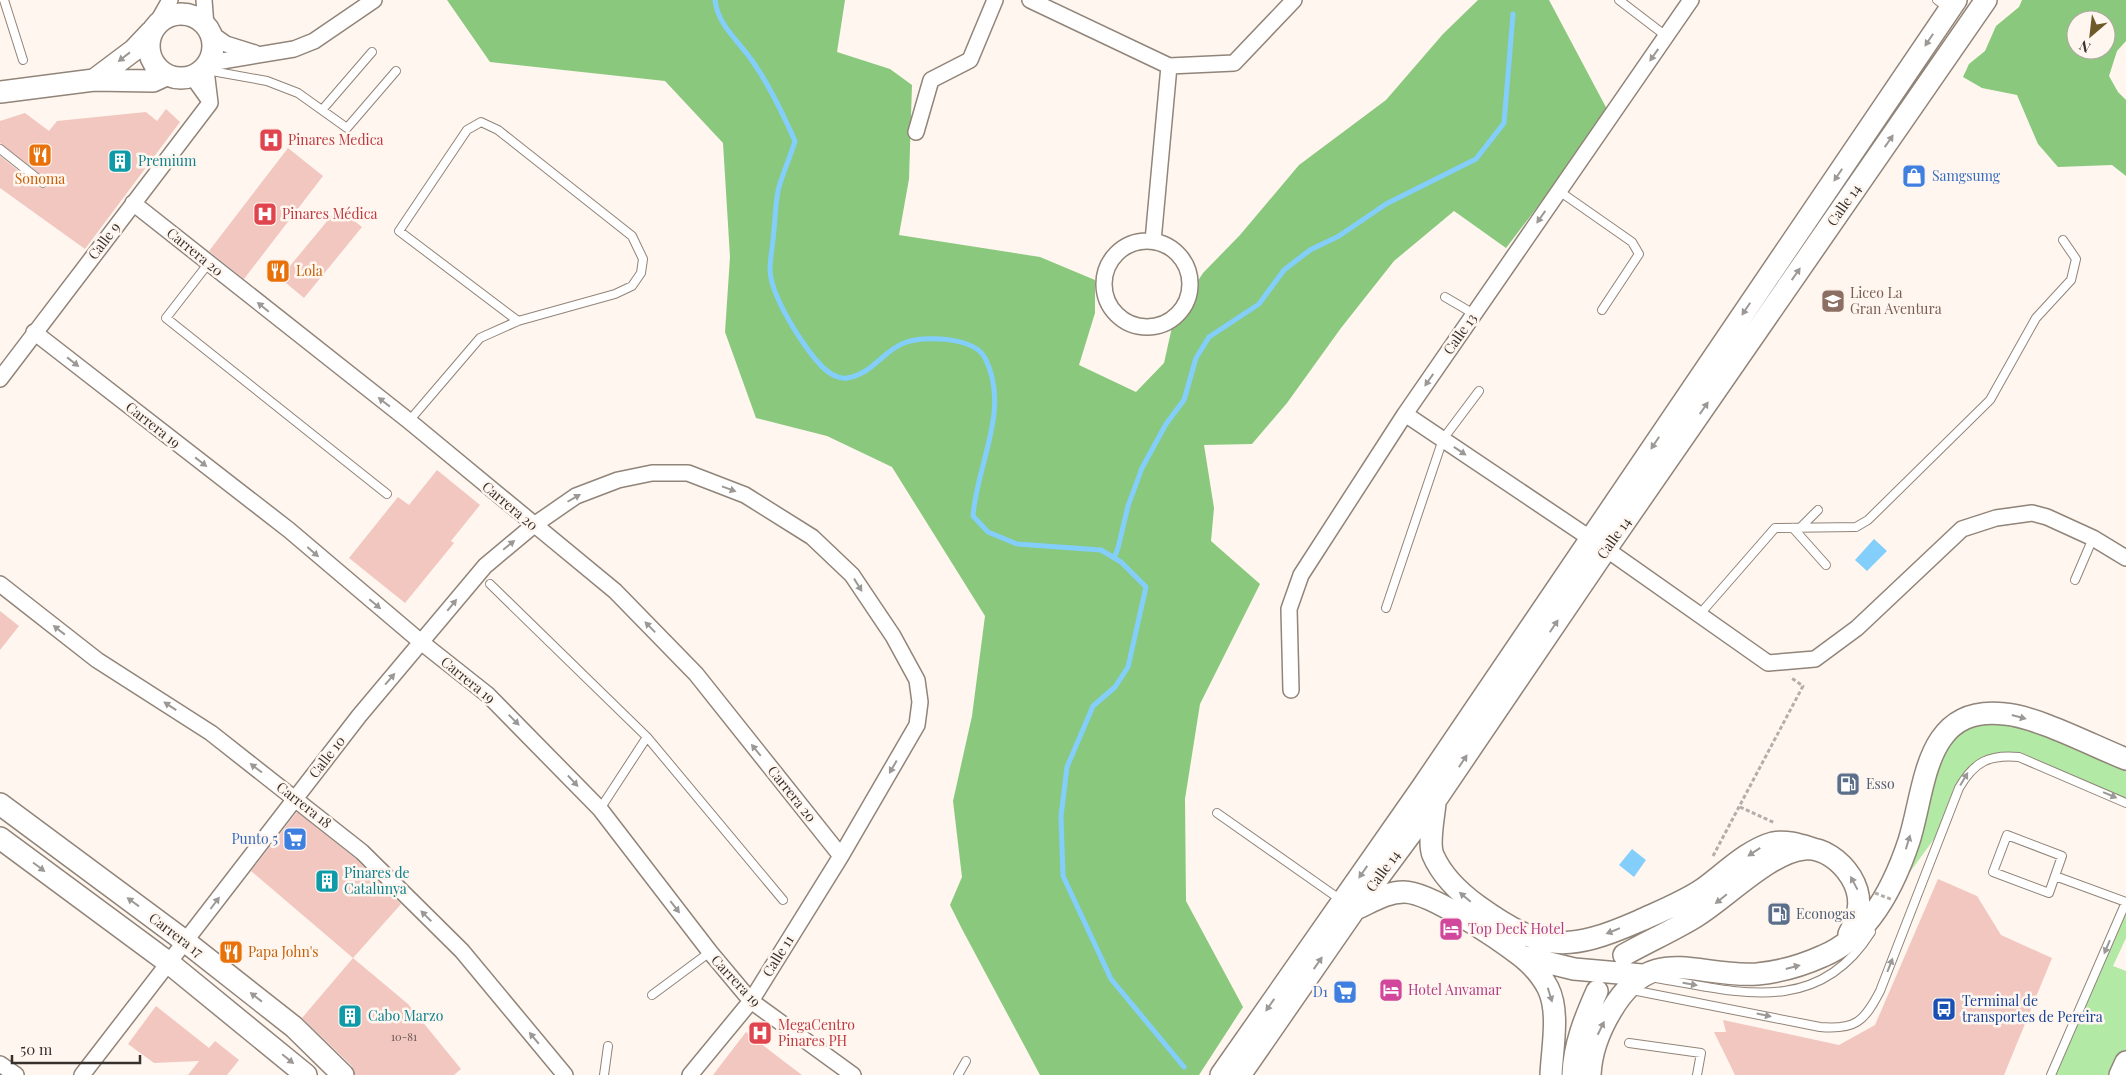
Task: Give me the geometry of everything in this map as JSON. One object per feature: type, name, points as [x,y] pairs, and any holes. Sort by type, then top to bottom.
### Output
[{"type":"main road","name":"Calle 14","points":[[1240,1075],[1349,905],[1377,851],[1986,0]]},
{"type":"main road","name":"Calle 14","points":[[1221,1075],[1349,905],[1401,847],[1435,801],[1598,543],[1948,3]]},
{"type":"main road","points":[[1,88],[94,80],[153,81],[166,75],[202,70],[215,49],[209,30],[200,21],[186,14],[170,15],[154,28],[134,50],[94,80]]},
{"type":"main road","points":[[154,28],[148,42],[151,58],[166,75]]},
{"type":"main road","points":[[1590,1075],[1594,1046],[1616,1001],[1635,982],[1654,970],[1674,967],[1757,974],[1801,964],[1825,956],[1857,936],[1867,924],[1886,892],[1910,838],[1926,769],[1932,752],[1948,731],[1960,722],[1984,714],[2007,714],[2026,719],[2126,759]]},
{"type":"main road","points":[[1432,854],[1435,801]]},
{"type":"main road","name":"Carrera 17","points":[[0,804],[186,942],[294,1027],[343,1075]]},
{"type":"main road","name":"Carrera 17","points":[[0,838],[169,964],[306,1075]]},
{"type":"main road","points":[[1377,851],[1401,847],[1419,848],[1432,854],[1447,878],[1462,895],[1497,920],[1539,941],[1559,944],[1586,941],[1611,933],[1677,904],[1701,890],[1758,849],[1774,843],[1789,842],[1817,850],[1840,863],[1858,890],[1859,912],[1843,945]]},
{"type":"main road","points":[[1624,955],[1696,917],[1752,875],[1787,854],[1804,849],[1817,850]]},
{"type":"main road","points":[[1349,905],[1388,894],[1405,892],[1420,894],[1448,909],[1521,956],[1536,970],[1548,988],[1554,1010],[1551,1075]]},
{"type":"main road","points":[[1521,956],[1635,982]]},
{"type":"main road","points":[[1573,1075],[1574,1060],[1582,1026],[1597,991]]},
{"type":"main road","points":[[2120,1075],[2126,1062]]},
{"type":"street","points":[[154,28],[170,0]]},
{"type":"street","points":[[204,0],[209,30],[226,44],[257,54]]},
{"type":"street","points":[[202,70],[257,54],[294,49],[314,41],[374,0]]},
{"type":"street","points":[[916,132],[931,80],[970,60],[995,0]]},
{"type":"street","points":[[1030,0],[1169,66],[1234,63],[1294,0]]},
{"type":"street","name":"Calle 13","points":[[1292,690],[1289,609],[1301,575],[1405,414],[1691,0]]},
{"type":"street","points":[[1153,241],[1169,66]]},
{"type":"street","name":"Calle 9","points":[[0,379],[210,103],[202,70]]},
{"type":"street","name":"Carrera 20","points":[[133,203],[409,421],[615,591],[696,674],[842,856]]},
{"type":"street","points":[[1153,241],[1166,245],[1177,253],[1186,264],[1190,277],[1190,291],[1185,304],[1171,319],[1152,326],[1138,326],[1125,320],[1114,311],[1107,298],[1104,284],[1107,269],[1114,257],[1125,247],[1138,242],[1153,241]]},
{"type":"street","name":"Carrera 19","points":[[34,332],[289,530],[488,695],[600,809],[710,952],[751,1000],[853,1075]]},
{"type":"street","points":[[1405,414],[1598,543],[1768,664],[1815,658],[1857,628],[1962,529],[1996,518],[2032,513],[2063,523],[2126,558]]},
{"type":"street","name":"Calle 11","points":[[534,525],[576,496],[618,480],[652,473],[688,474],[746,495],[812,537],[852,575],[893,636],[917,680],[920,702],[917,725],[842,856],[751,1000],[690,1075]]},
{"type":"street","name":"Calle 10","points":[[82,1075],[359,716],[485,566],[534,525]]},
{"type":"street","name":"Carrera 18","points":[[0,584],[97,660],[211,733],[295,797],[362,852],[462,951],[565,1075]]},
{"type":"street","points":[[0,1064],[16,1075]]},
{"type":"lane","points":[[2,0],[23,60]]},
{"type":"lane","points":[[1619,0],[1666,36]]},
{"type":"lane","points":[[322,110],[372,52]]},
{"type":"lane","points":[[202,70],[267,81],[298,93],[347,128],[396,71]]},
{"type":"lane","points":[[409,421],[480,338],[518,321],[615,294],[632,286],[641,273],[643,259],[632,236],[498,130],[481,122],[467,130],[399,231],[518,321]]},
{"type":"lane","points":[[0,149],[43,183]]},
{"type":"lane","points":[[1559,191],[1632,242],[1639,254],[1602,310]]},
{"type":"lane","points":[[1700,614],[1774,528],[1856,527],[1868,520],[1990,400],[2036,318],[2071,280],[2076,258],[2063,240]]},
{"type":"lane","points":[[208,264],[166,318],[387,494]]},
{"type":"lane","points":[[1445,297],[1474,314]]},
{"type":"lane","points":[[1386,608],[1443,439],[1479,391]]},
{"type":"lane","points":[[1797,528],[1818,510]]},
{"type":"lane","points":[[1797,528],[1826,565]]},
{"type":"lane","points":[[2075,580],[2093,538]]},
{"type":"lane","points":[[490,584],[647,737],[783,900]]},
{"type":"lane","points":[[600,809],[647,737]]},
{"type":"lane","points":[[1635,982],[1820,1027],[1839,1028],[1852,1026],[1863,1018],[1880,991],[1959,788],[1968,773],[1978,764],[2004,756],[2019,757],[2126,803]]},
{"type":"lane","points":[[1217,813],[1349,905]]},
{"type":"lane","points":[[2007,835],[2062,856],[2055,876],[2049,893],[1993,872],[2007,835]]},
{"type":"lane","points":[[2051,1075],[2126,902],[2055,876]]},
{"type":"lane","points":[[1635,982],[1752,994],[1786,992],[1807,986],[1839,968],[1864,942],[1873,927],[1886,892]]},
{"type":"lane","points":[[652,995],[710,952]]},
{"type":"lane","points":[[1629,1043],[1701,1053],[1697,1075]]},
{"type":"lane","points":[[604,1075],[608,1046]]},
{"type":"lane","points":[[958,1075],[966,1061]]},
{"type":"path","points":[[1709,863],[1803,686],[1768,664]]},
{"type":"path","points":[[1740,807],[1758,816]]},
{"type":"green space","points":[[447,0],[845,0],[837,52],[890,69],[912,85],[909,179],[899,235],[1040,257],[1095,280],[1095,313],[1079,365],[1136,392],[1164,363],[1174,318],[1203,273],[1240,235],[1299,165],[1386,100],[1443,34],[1478,0],[1549,0],[1609,113],[1506,248],[1454,211],[1394,261],[1341,328],[1287,403],[1252,444],[1204,445],[1214,508],[1211,541],[1260,584],[1200,704],[1185,799],[1186,901],[1243,1007],[1199,1075],[1040,1075],[962,929],[950,905],[962,877],[953,801],[972,716],[985,616],[892,467],[827,436],[756,418],[725,332],[730,257],[723,143],[665,81],[490,62]]},
{"type":"green space","points":[[2022,0],[2126,0],[2126,41],[2116,54],[2116,10],[2066,10],[2066,60],[2114,60],[2109,76],[2118,92],[2126,100],[2126,176],[2112,165],[2058,167],[2038,144],[2017,95],[1982,88],[1963,77],[1969,64],[1985,51],[1996,26],[2019,7]]},
{"type":"green space","points":[[1983,713],[2126,759],[2126,803],[2041,765],[2004,756],[1968,773],[1945,824],[1888,902],[1932,752]]},
{"type":"green space","points":[[2126,902],[2126,938],[2113,966],[2126,971],[2126,1062],[2120,1075],[2051,1075]]},
{"type":"water","points":[[1874,539],[1887,551],[1867,571],[1855,560]]},
{"type":"water","points":[[1632,849],[1646,860],[1634,877],[1619,865]]},
{"type":"building","name":"Sonoma","points":[[166,109],[180,122],[85,249],[0,188],[0,156],[40,188],[46,188],[49,183],[0,143],[0,121],[25,113],[49,131],[57,121],[146,112],[157,121]]},
{"type":"building","name":"Pinares Médica","points":[[288,148],[323,176],[244,279],[209,251]]},
{"type":"building","points":[[338,208],[362,227],[304,298],[280,278]]},
{"type":"building","points":[[437,470],[480,505],[451,541],[454,543],[405,603],[349,558],[398,497],[409,505]]},
{"type":"building","points":[[0,611],[19,626],[0,650]]},
{"type":"building","name":"Pinares de Catalunya","points":[[297,812],[356,859],[401,904],[353,958],[251,871]]},
{"type":"building","points":[[1938,879],[1977,896],[2001,935],[2052,958],[2004,1075],[1735,1075],[1714,1032],[1726,1032],[1723,1020],[1839,1045],[1875,1025]]},
{"type":"building","points":[[353,958],[408,1004],[461,1069],[454,1075],[355,1075],[352,1066],[302,1018]]},
{"type":"building","points":[[156,1006],[209,1048],[215,1041],[239,1060],[227,1075],[188,1075],[199,1061],[154,1063],[128,1044]]},
{"type":"building","points":[[746,1032],[786,1063],[802,1075],[713,1075]]},
{"type":"waterway","points":[[715,0],[720,18],[759,71],[781,110],[795,141],[778,191],[770,270],[771,280],[779,301],[797,334],[809,351],[820,365],[830,373],[841,378],[855,376],[863,372],[890,351],[913,340],[948,340],[960,342],[979,351],[985,358],[992,377],[995,397],[994,416],[973,516],[988,532],[1017,544],[1101,550],[1121,562],[1146,587],[1128,667],[1115,687],[1093,706],[1067,767],[1061,816],[1063,876],[1111,979],[1184,1067]]},
{"type":"waterway","points":[[1114,558],[1128,506],[1142,468],[1166,424],[1184,400],[1196,358],[1209,337],[1259,304],[1284,270],[1310,250],[1339,236],[1386,204],[1476,159],[1504,123],[1513,14]]},
{"type":"place","name":"Pinares Medica","points":[[271,140]]},
{"type":"place","name":"Sonoma","points":[[40,155]]},
{"type":"place","name":"Premium","points":[[120,161]]},
{"type":"place","name":"Samgsumg","points":[[1914,176]]},
{"type":"place","name":"Pinares Médica","points":[[265,214]]},
{"type":"place","name":"Lola","points":[[278,271]]},
{"type":"place","name":"Liceo La Gran Aventura","points":[[1833,301]]},
{"type":"place","name":"Esso","points":[[1848,784]]},
{"type":"place","name":"Punto 5","points":[[295,839]]},
{"type":"place","name":"Pinares de Catalunya","points":[[327,881]]},
{"type":"place","name":"Econogas","points":[[1779,914]]},
{"type":"place","name":"Top Deck Hotel","points":[[1451,929]]},
{"type":"place","name":"Papa John's","points":[[231,952]]},
{"type":"place","name":"Hotel Anvamar","points":[[1391,990]]},
{"type":"place","name":"D1","points":[[1345,992]]},
{"type":"place","name":"Terminal de transportes de Pereira","points":[[1944,1009]]},
{"type":"place","name":"Cabo Marzo","points":[[350,1016]]},
{"type":"place","name":"MegaCentro Pinares PH","points":[[760,1033]]}]
